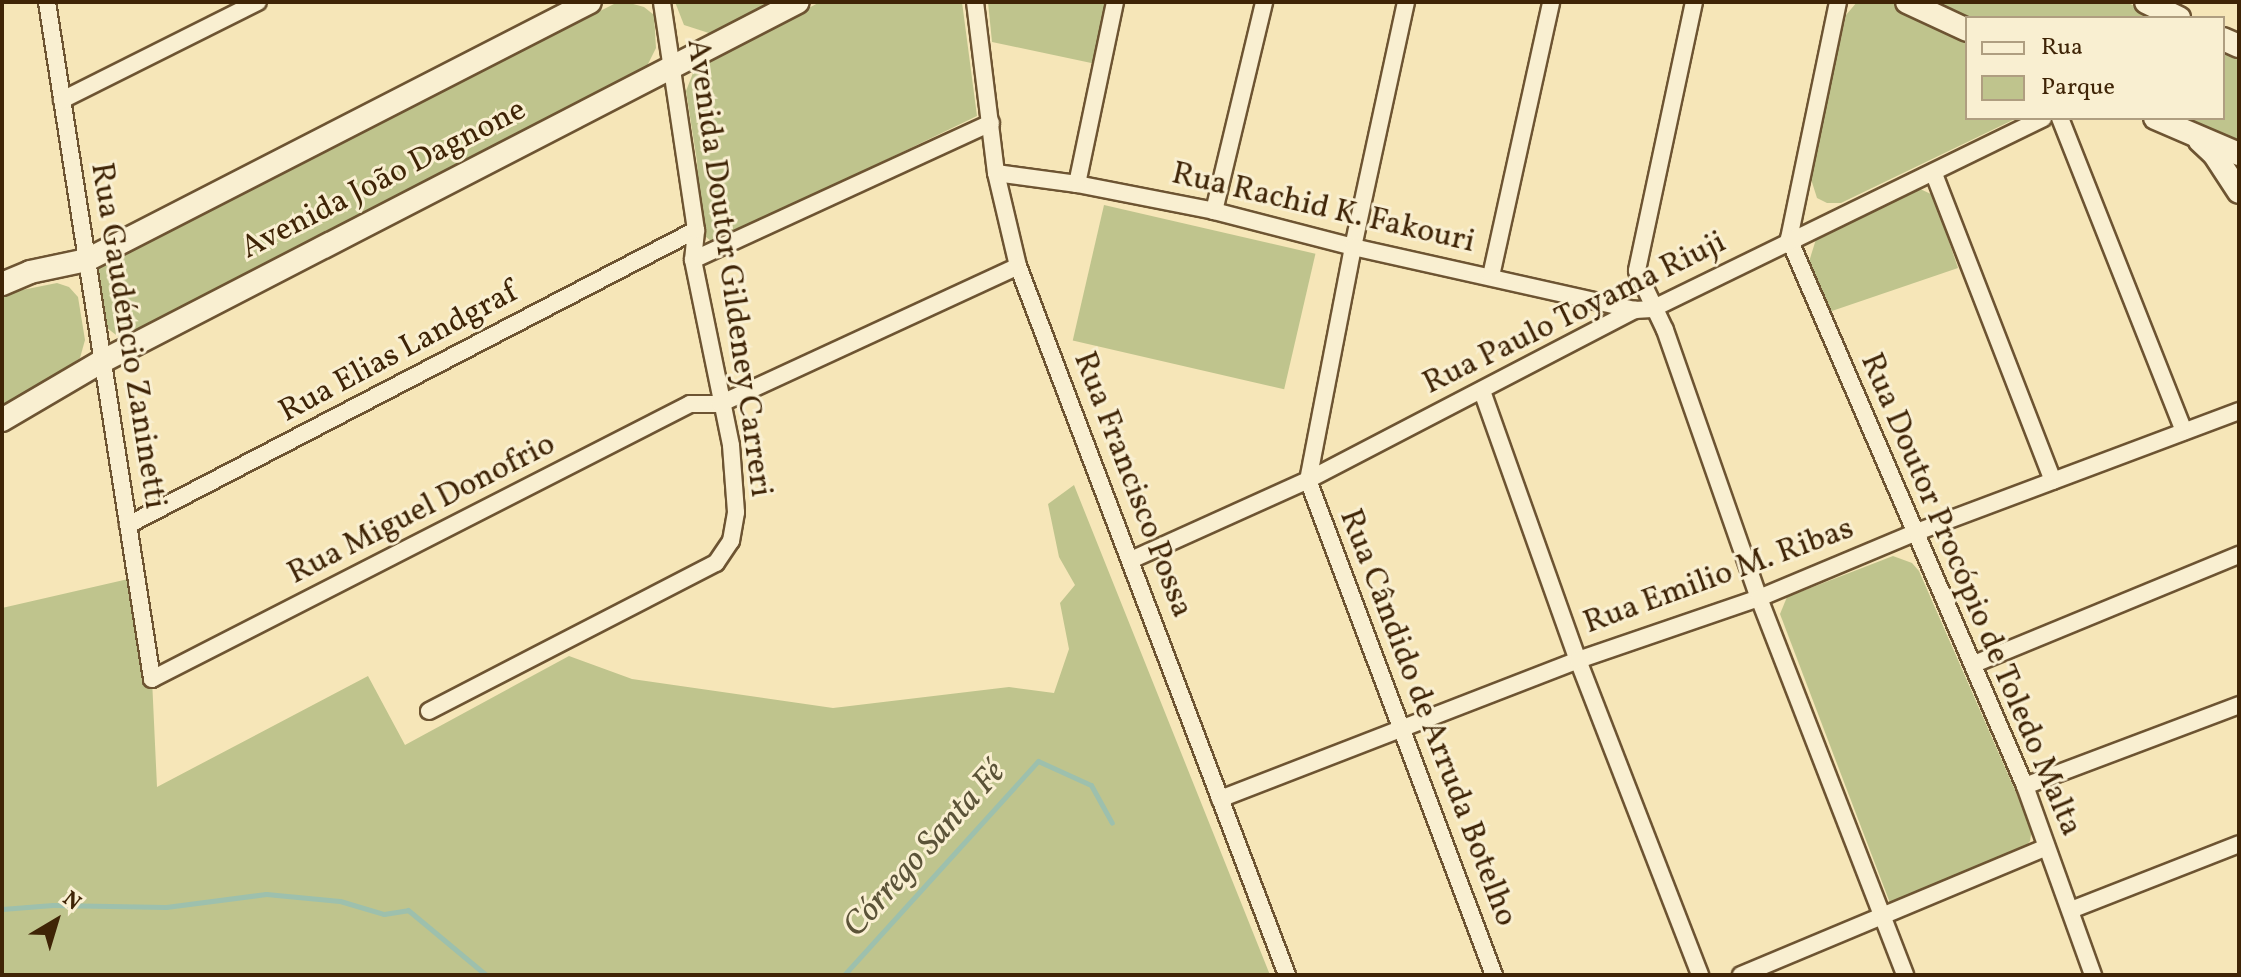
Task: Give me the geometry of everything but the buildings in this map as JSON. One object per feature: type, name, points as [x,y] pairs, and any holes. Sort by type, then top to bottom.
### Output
[{"type":"street","name":"Rua Gaudéncio Zaninetti","points":[[47,2],[152,679]]},
{"type":"street","points":[[62,100],[258,2]]},
{"type":"street","name":"Avenida João Dagnone","points":[[2,284],[30,272],[87,260],[590,2]]},
{"type":"street","name":"Avenida Doutor Gildeney Carreri","points":[[429,711],[716,563],[731,541],[736,512],[731,445],[720,404],[693,260],[696,230],[662,2]]},
{"type":"street","name":"Avenida João Dagnone","points":[[2,420],[101,362],[798,2]]},
{"type":"street","name":"Rua Francisco Possa","points":[[975,2],[996,173],[1018,266],[1287,975]]},
{"type":"street","points":[[1077,184],[1115,2]]},
{"type":"street","points":[[1214,211],[1264,2]]},
{"type":"street","points":[[1308,480],[1353,247],[1406,2]]},
{"type":"street","points":[[1491,276],[1551,2]]},
{"type":"street","points":[[1694,2],[1637,271],[1644,310],[1665,330],[1759,598],[1905,975]]},
{"type":"street","points":[[1789,239],[1838,2]]},
{"type":"street","points":[[1907,2],[1965,29]]},
{"type":"street","points":[[2146,2],[2175,16]]},
{"type":"street","name":"Rua Paulo Toyama Riuji","points":[[1131,560],[1308,480],[1644,310],[1789,239],[1934,174],[2039,120]]},
{"type":"street","points":[[2061,120],[2184,431]]},
{"type":"street","points":[[2159,120],[2239,154]]},
{"type":"street","points":[[693,260],[991,123]]},
{"type":"street","points":[[2193,135],[2214,154],[2239,192]]},
{"type":"street","name":"Rua Rachid K. Fakouri","points":[[996,173],[1077,184],[1214,211],[1353,247],[1644,310]]},
{"type":"street","points":[[1934,174],[2053,481]]},
{"type":"street","name":"Rua Elias Landgraf","points":[[128,525],[696,230]]},
{"type":"street","name":"Rua Doutor Procópio de Toledo Malta","points":[[1789,239],[2025,786],[2044,848],[2071,910],[2093,975]]},
{"type":"street","name":"Rua Miguel Donofrio","points":[[152,679],[690,404],[720,404],[1018,266]]},
{"type":"street","points":[[1482,391],[1578,660],[1700,975]]},
{"type":"street","name":"Rua Emilio M. Ribas","points":[[1220,799],[1578,660],[1759,598],[1917,532],[2239,411]]},
{"type":"street","name":"Rua Cândido de Arruda Botelho","points":[[1308,480],[1494,975]]},
{"type":"street","points":[[1974,664],[2239,555]]},
{"type":"street","points":[[2025,786],[2239,705]]},
{"type":"street","points":[[2071,910],[2239,844]]},
{"type":"street","points":[[1741,975],[2044,848]]},
{"type":"green space","points":[[626,2],[644,7],[654,15],[656,48],[645,70],[124,341],[107,328],[97,268],[100,262],[614,4]]},
{"type":"green space","points":[[675,2],[776,2],[712,34],[684,25]]},
{"type":"green space","points":[[820,2],[962,2],[977,116],[718,241],[711,241],[700,232],[697,161],[686,91],[693,73],[696,68]]},
{"type":"green space","points":[[988,2],[1109,2],[1096,64],[992,42]]},
{"type":"green space","points":[[1857,2],[1895,2],[1965,35],[1965,120],[2013,120],[1841,203],[1827,203],[1817,198],[1810,176],[1846,15]]},
{"type":"green space","points":[[1934,2],[2126,2],[2156,16],[1965,16]]},
{"type":"green space","points":[[2225,48],[2239,55],[2239,141],[2188,120],[2225,120]]},
{"type":"green space","points":[[1918,188],[1933,195],[1958,268],[1829,312],[1808,265],[1817,236]]},
{"type":"green space","points":[[1104,205],[1315,254],[1284,389],[1073,340]]},
{"type":"green space","points":[[57,283],[69,287],[78,297],[85,340],[80,358],[2,414],[2,294]]},
{"type":"green space","points":[[1074,485],[1270,975],[2,975],[2,608],[137,577],[152,679],[157,787],[368,676],[405,745],[569,656],[632,679],[833,708],[1009,687],[1054,693],[1069,649],[1060,603],[1075,585],[1059,557],[1048,504]]},
{"type":"green space","points":[[1893,556],[1912,563],[1919,571],[2032,829],[2030,841],[2020,853],[1890,903],[1780,614],[1787,597]]},
{"type":"waterway","name":"Córrego Santa Fé","points":[[844,975],[1038,761],[1091,785],[1112,823]]},
{"type":"waterway","name":"Córrego Santa Fé","points":[[2,909],[53,905],[166,907],[266,894],[340,901],[384,914],[408,910],[486,975]]}]
